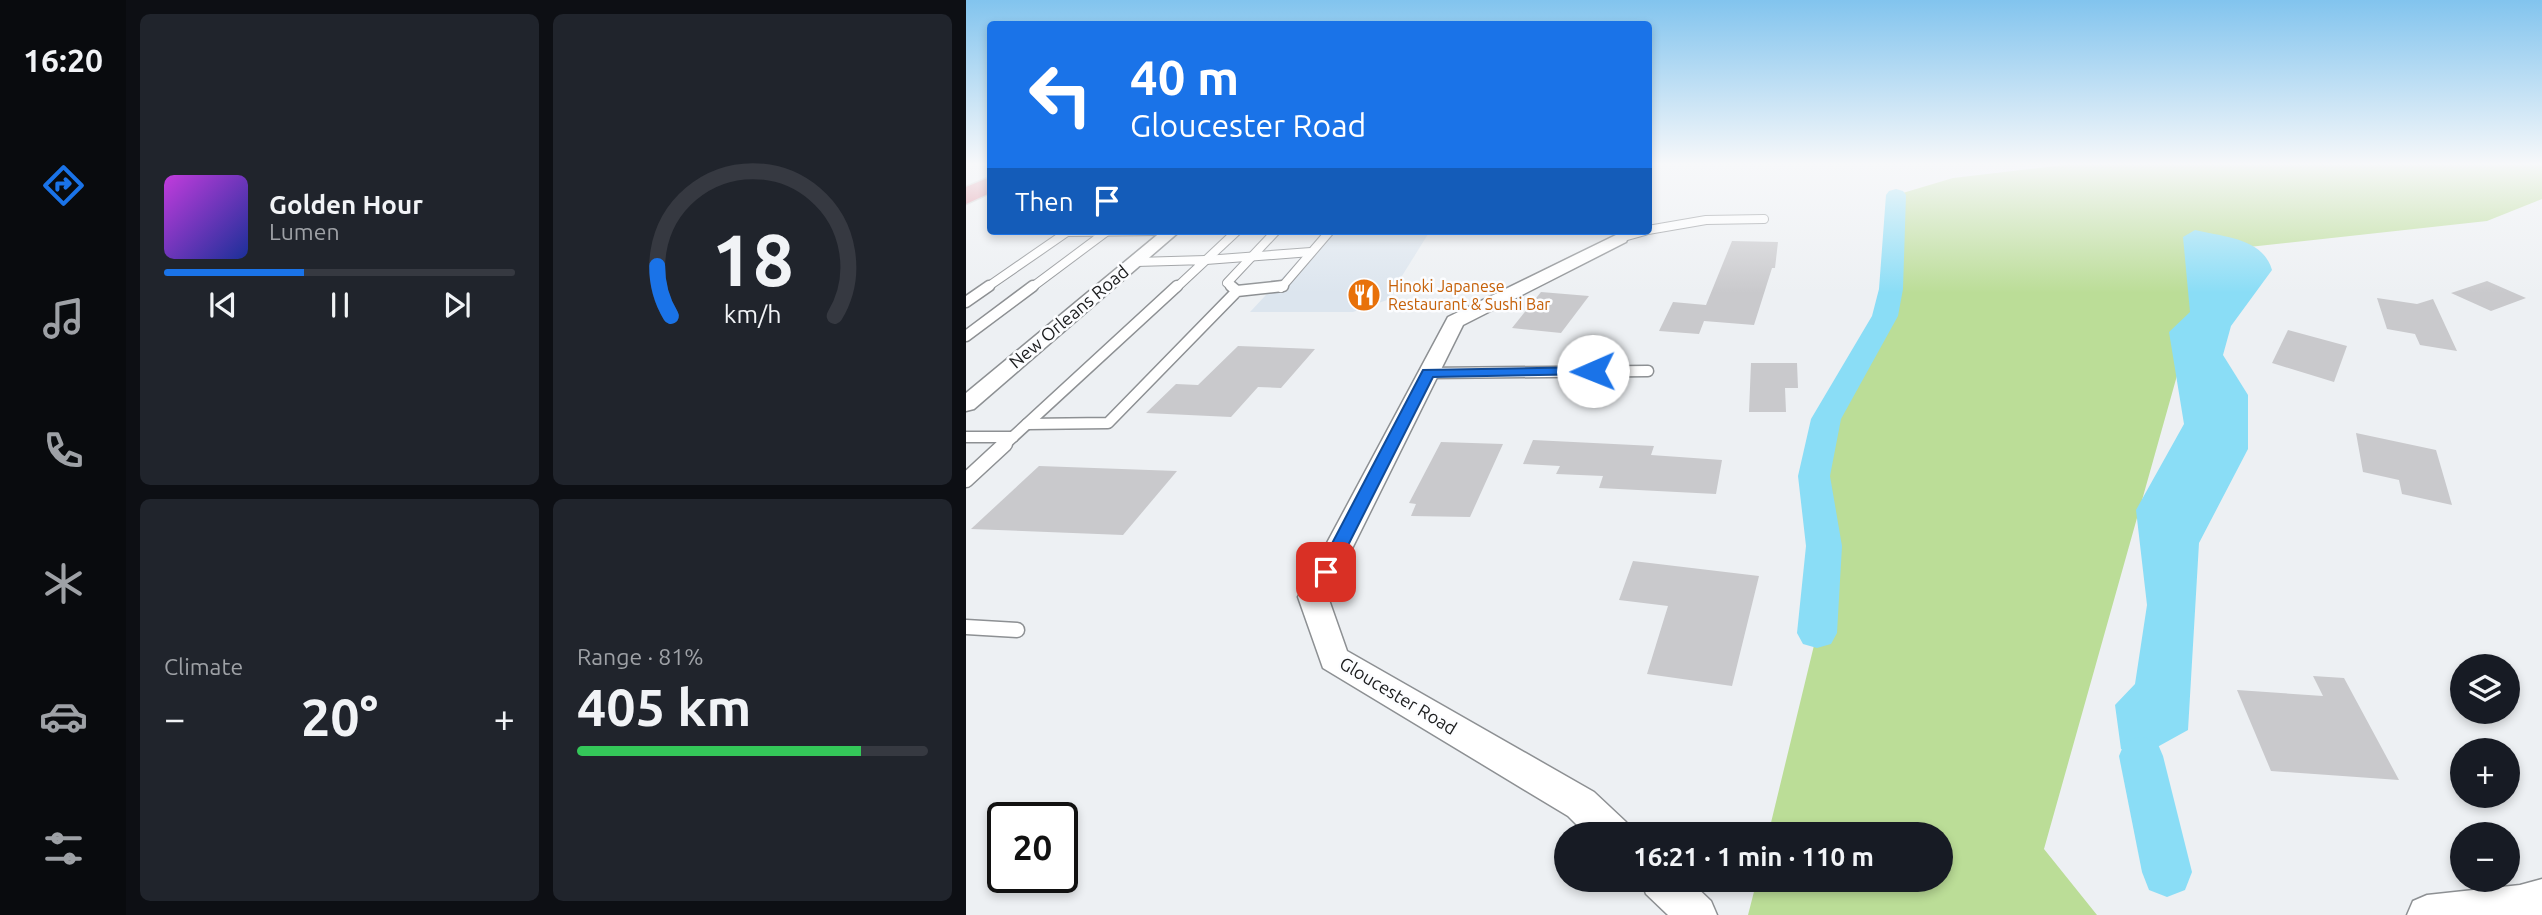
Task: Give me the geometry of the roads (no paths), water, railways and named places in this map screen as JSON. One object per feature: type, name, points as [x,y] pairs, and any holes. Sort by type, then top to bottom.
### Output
[{"type":"street","name":"New Orleans Road","points":[[966,404],[1167,235]]},
{"type":"street","name":"Gloucester Road","points":[[1600,822],[1581,804],[1334,659],[1313,597],[1455,321],[1634,235]]},
{"type":"street","points":[[1673,892],[1697,915]]},
{"type":"street","points":[[2427,915],[2521,905],[2542,899]]},
{"type":"lane","points":[[1652,229],[1674,223],[1724,218],[1764,219]]},
{"type":"lane","points":[[966,302],[1064,235]]},
{"type":"lane","points":[[966,336],[1103,235]]},
{"type":"lane","points":[[966,480],[1233,235]]},
{"type":"lane","points":[[1237,291],[1227,283],[1272,235]]},
{"type":"lane","points":[[1027,424],[1108,423],[1237,291],[1281,288],[1327,235]]},
{"type":"lane","points":[[1136,262],[1250,259],[1269,254],[1311,253]]},
{"type":"lane","points":[[1428,373],[1648,371]]},
{"type":"lane","points":[[966,437],[1013,437]]},
{"type":"lane","points":[[966,466],[982,466]]},
{"type":"lane","points":[[966,627],[1017,630]]},
{"type":"water","points":[[2195,230],[2230,237],[2251,245],[2267,259],[2272,270],[2231,326],[2223,355],[2248,395],[2248,449],[2199,543],[2188,730],[2141,756],[2121,749],[2115,705],[2135,684],[2147,605],[2136,510],[2184,424],[2169,332],[2190,312],[2183,237]]},
{"type":"waterway","points":[[1817,633],[1824,546],[1814,476],[1826,419],[1885,316],[1891,289],[1895,208]]},
{"type":"waterway","points":[[2141,756],[2167,872]]},
{"type":"place","name":"Hinoki Japanese Restaurant & Sushi Bar","points":[[1364,295]]}]
